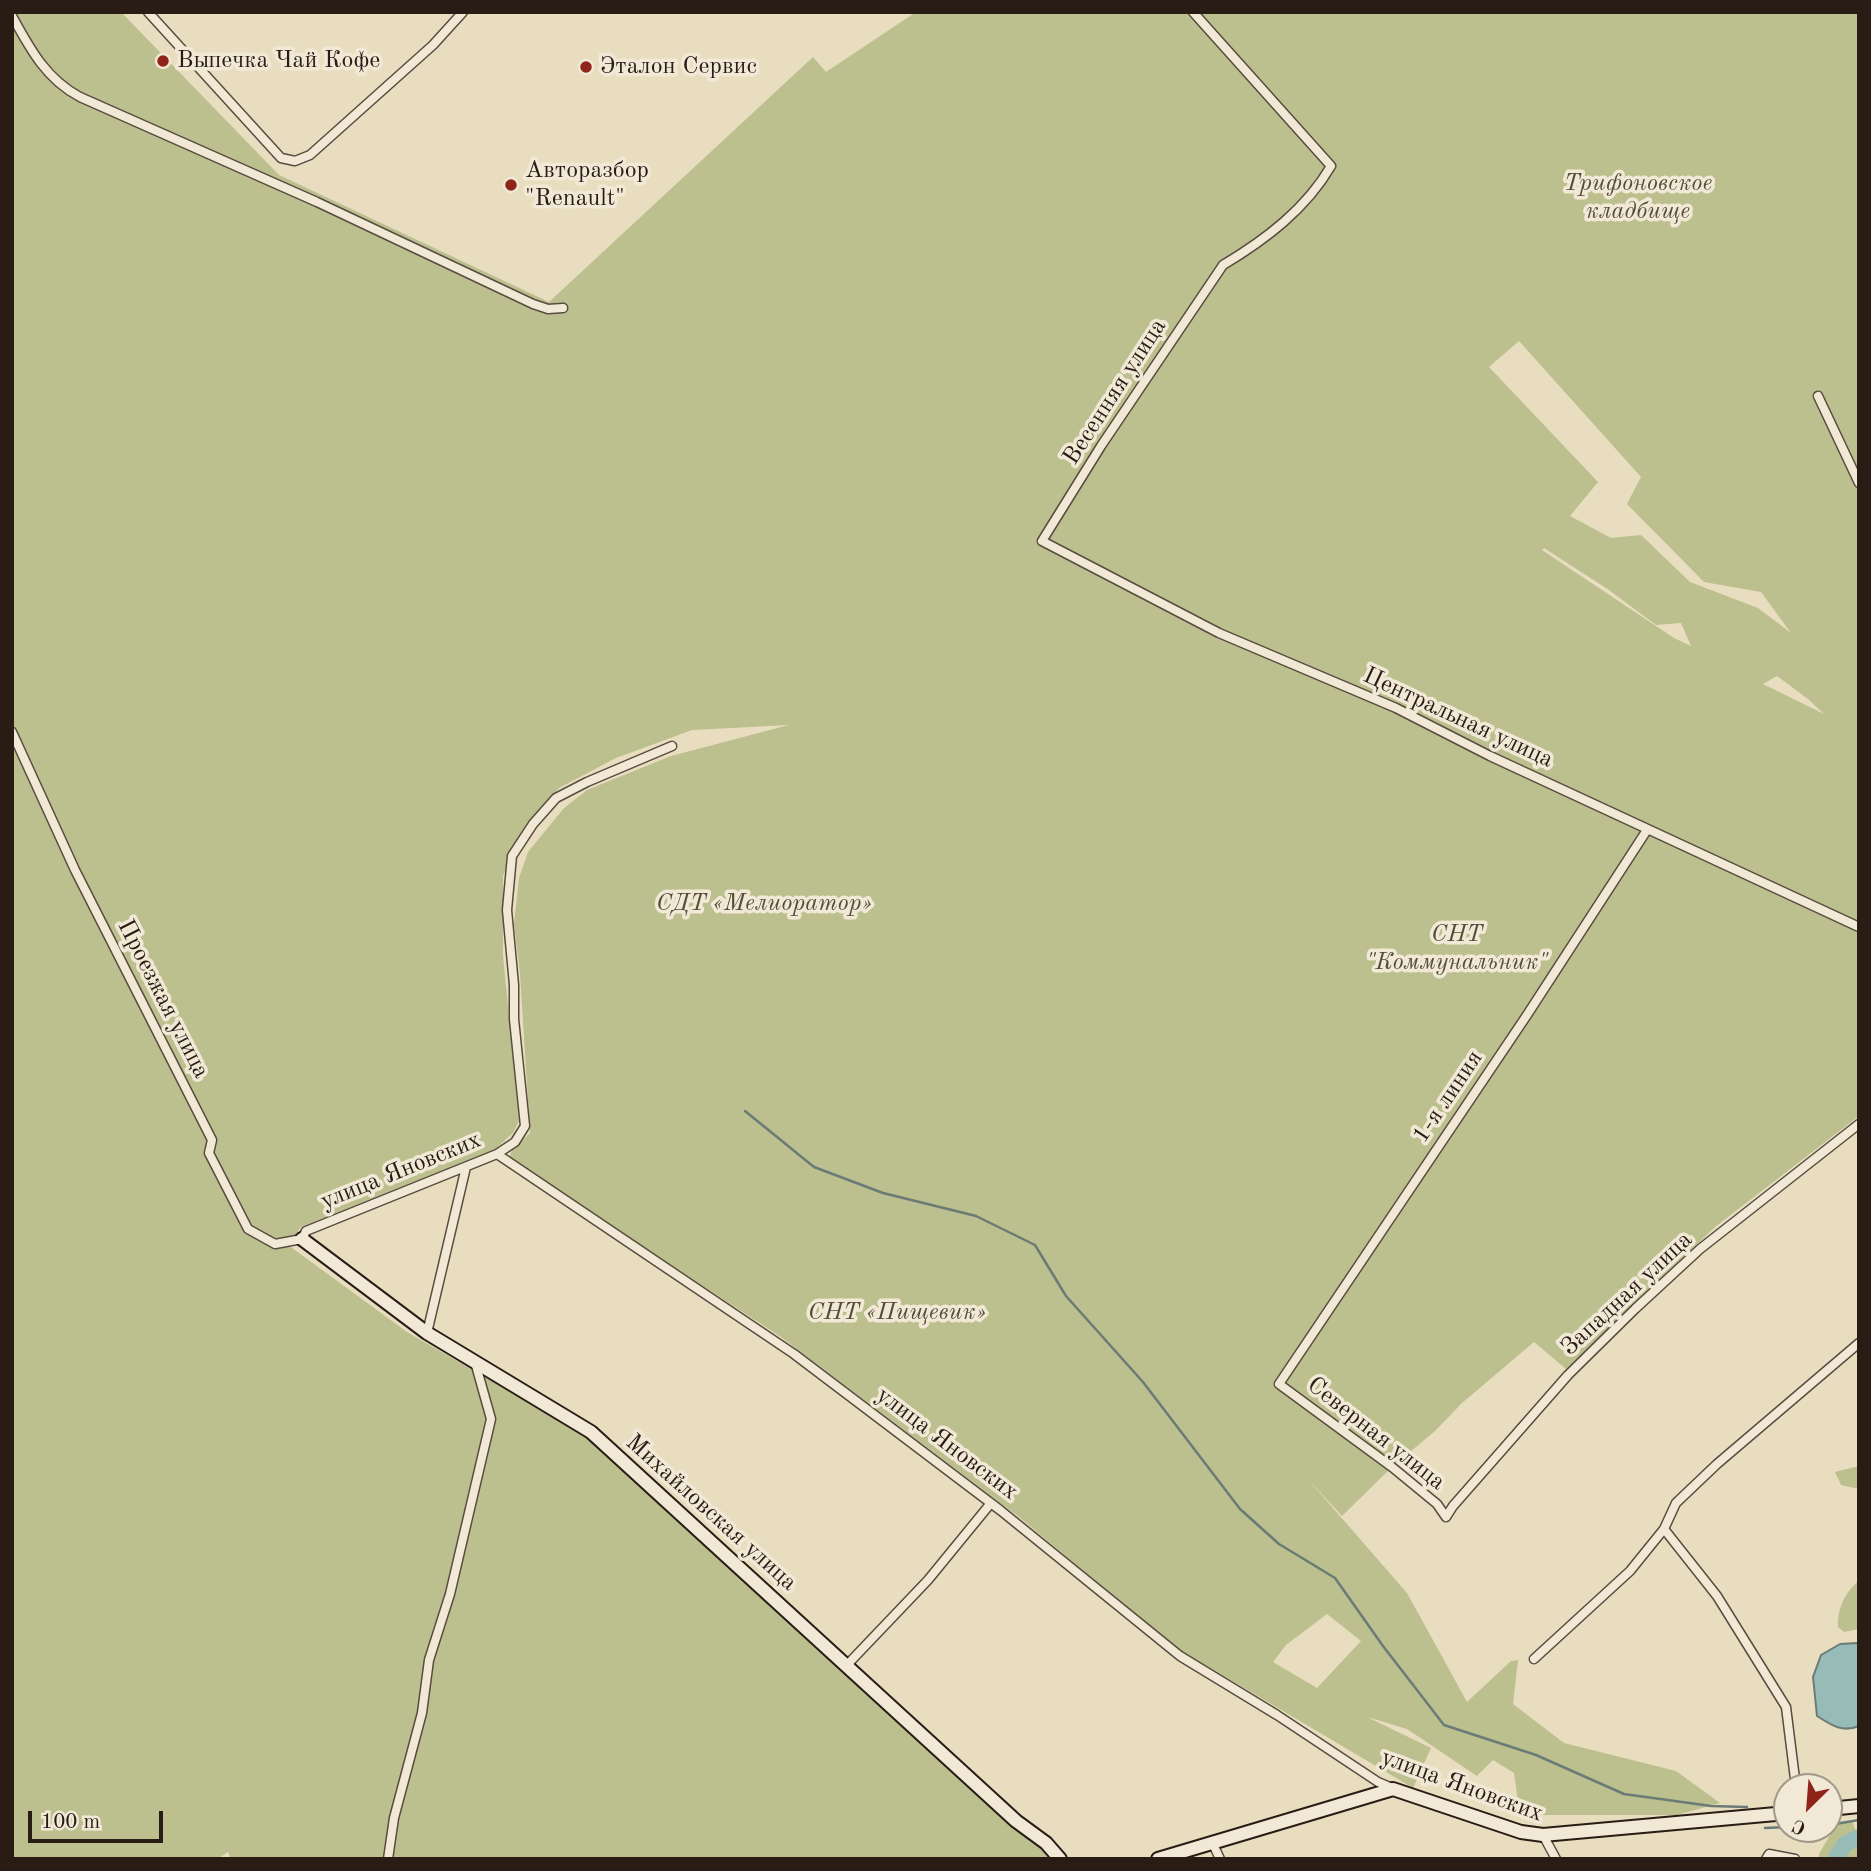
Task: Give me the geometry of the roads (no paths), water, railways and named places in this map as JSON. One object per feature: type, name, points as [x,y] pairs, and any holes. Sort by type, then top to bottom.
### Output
[{"type":"street","points":[[148,12],[281,158],[295,161],[310,155],[433,45],[463,14]]},
{"type":"street","name":"Весенняя улица","points":[[1042,541],[1101,446],[1223,265],[1251,248],[1285,221],[1320,186],[1331,166],[1193,12]]},
{"type":"street","points":[[12,16],[35,59],[69,91],[424,251],[533,304],[548,309],[563,308]]},
{"type":"street","points":[[1818,396],[1859,483]]},
{"type":"street","name":"Центральная улица","points":[[1042,541],[1219,633],[1396,708],[1490,757],[1859,927]]},
{"type":"street","name":"Проезжая улица","points":[[12,732],[75,870],[212,1140],[209,1153],[248,1229],[275,1244],[302,1239]]},
{"type":"street","points":[[497,1154],[515,1142],[525,1126],[507,910],[512,856],[533,824],[556,798],[672,746]]},
{"type":"street","name":"1-я линия","points":[[1279,1384],[1527,1015],[1647,830]]},
{"type":"street","name":"Западная улица","points":[[1446,1517],[1568,1375],[1636,1309],[1700,1249],[1859,1124]]},
{"type":"street","name":"улица Яновских","points":[[302,1239],[306,1231],[497,1154],[794,1354],[991,1503],[1180,1656],[1278,1715],[1378,1782],[1521,1832],[1543,1835],[1556,1859]]},
{"type":"street","points":[[427,1333],[466,1167]]},
{"type":"street","name":"Михайловская улица","points":[[302,1239],[427,1333],[591,1432],[1016,1821],[1046,1843],[1060,1859]]},
{"type":"street","points":[[1534,1659],[1630,1571],[1664,1529],[1676,1503],[1717,1464],[1859,1343]]},
{"type":"street","points":[[388,1859],[394,1818],[422,1713],[429,1660],[450,1594],[491,1419],[475,1362]]},
{"type":"street","name":"Северная улица","points":[[1279,1384],[1392,1467],[1437,1504],[1446,1517]]},
{"type":"street","points":[[846,1666],[928,1580],[991,1503]]},
{"type":"street","points":[[1664,1529],[1717,1595],[1786,1707],[1794,1773]]},
{"type":"street","points":[[1158,1859],[1394,1789]]},
{"type":"street","points":[[1543,1835],[1773,1814]]},
{"type":"street","points":[[1212,1842],[1220,1859]]},
{"type":"street","points":[[1766,1859],[1769,1854],[1795,1859]]},
{"type":"water","points":[[1857,1643],[1859,1726],[1847,1729],[1832,1725],[1817,1716],[1813,1677],[1821,1655],[1840,1644]]},
{"type":"waterway","points":[[745,1111],[814,1167],[883,1193],[976,1216],[1035,1245],[1066,1296],[1143,1382],[1240,1509],[1279,1544],[1335,1578],[1444,1725],[1536,1755],[1624,1794],[1711,1806],[1747,1807]]},
{"type":"waterway","points":[[1843,1823],[1859,1820]]},
{"type":"waterway","points":[[1765,1828],[1773,1828]]},
{"type":"waterway","points":[[1835,1859],[1845,1844],[1859,1837]]},
{"type":"place","name":"Выпечка Чай Кофе","points":[[163,61]]},
{"type":"place","name":"Эталон Сервис","points":[[586,67]]},
{"type":"place","name":"Авторазбор \"Renault\"","points":[[511,185]]},
{"type":"park label","name":"Трифоновское кладбище","points":[[1638,198]]},
{"type":"park label","name":"СДТ «Мелиоратор»","points":[[764,904]]},
{"type":"park label","name":"СНТ \"Коммунальник\"","points":[[1457,949]]},
{"type":"park label","name":"СНТ «Пищевик»","points":[[897,1313]]}]
